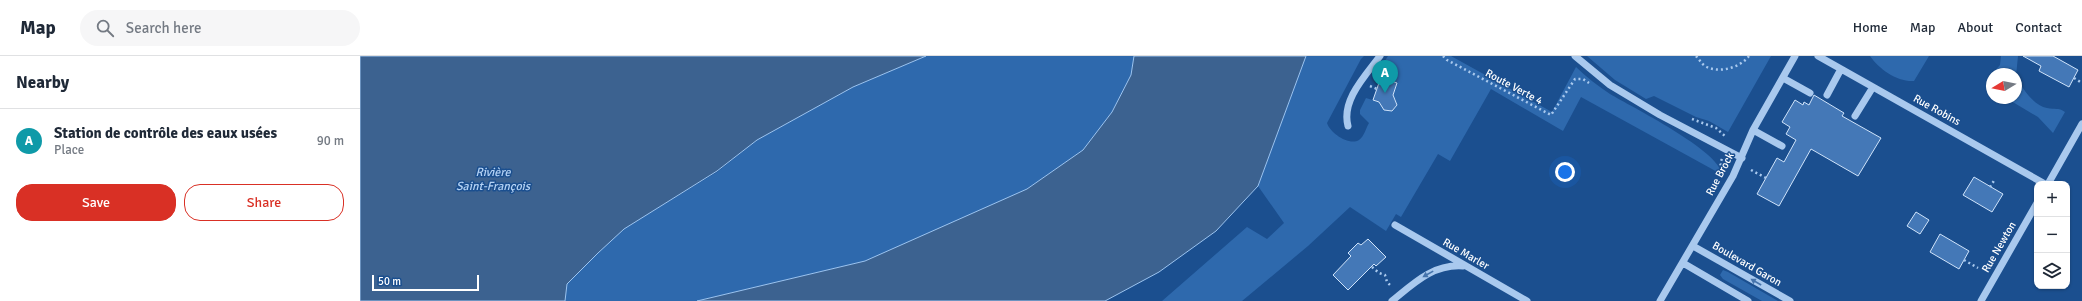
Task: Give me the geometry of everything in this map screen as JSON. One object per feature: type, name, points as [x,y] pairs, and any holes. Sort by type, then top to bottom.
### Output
[{"type":"street","points":[[1348,126],[1346,113],[1350,102],[1358,86],[1380,56]]},
{"type":"street","points":[[1575,56],[1610,85],[1660,115],[1742,158]]},
{"type":"street","name":"Rue Brock","points":[[1660,301],[1693,246],[1742,158],[1753,130],[1795,56]]},
{"type":"street","name":"Rue Robins","points":[[1818,56],[2042,181]]},
{"type":"street","points":[[1827,95],[1841,69]]},
{"type":"street","points":[[1783,78],[1810,93]]},
{"type":"street","points":[[1855,116],[1873,87]]},
{"type":"street","points":[[2049,181],[2082,124]]},
{"type":"street","points":[[1753,130],[1782,146]]},
{"type":"street","name":"Rue Newton","points":[[1981,301],[2034,208]]},
{"type":"street","name":"Rue Marler","points":[[1395,225],[1527,301]]},
{"type":"street","name":"Boulevard Garon","points":[[1693,246],[1790,301]]},
{"type":"street","points":[[1683,263],[1748,301]]},
{"type":"street","points":[[1392,301],[1416,281],[1434,270],[1453,265],[1465,266]]},
{"type":"path","name":"Route Verte 4","points":[[1443,56],[1447,60],[1549,115],[1553,114],[1575,79],[1583,79],[1593,86]]},
{"type":"path","points":[[1696,56],[1704,65],[1720,70],[1736,66],[1749,56]]},
{"type":"path","points":[[2074,78],[2082,82]]},
{"type":"path","points":[[1688,117],[1716,128],[1732,141]]},
{"type":"path","points":[[1751,170],[1766,178]]},
{"type":"path","points":[[1990,186],[1995,179]]},
{"type":"path","points":[[1964,260],[1978,268]]},
{"type":"path","points":[[1372,267],[1379,273],[1385,275],[1387,282],[1392,287]]},
{"type":"shaded area","points":[[926,56],[1134,56],[1131,75],[1112,112],[1083,150],[1027,189],[923,237],[865,261],[697,301],[565,301],[567,284],[623,229],[717,172],[757,140],[853,87]]},
{"type":"shaded area","points":[[1306,56],[1364,56],[1327,123],[1332,131],[1340,138],[1345,140],[1359,140],[1365,132],[1369,123],[1360,114],[1360,110],[1366,98],[1382,103],[1384,110],[1392,111],[1397,105],[1395,99],[1392,97],[1397,83],[1376,75],[1388,56],[1451,56],[1552,112],[1576,67],[1610,94],[1692,142],[1707,154],[1717,165],[1721,174],[1581,97],[1563,131],[1491,89],[1450,161],[1438,154],[1401,217],[1396,214],[1386,231],[1350,207],[1308,246],[1242,301],[1162,301],[1247,227],[1267,239],[1284,223],[1258,186]]},
{"type":"shaded area","points":[[1587,56],[1771,56],[1728,132],[1709,121],[1696,117],[1654,96],[1646,99],[1615,80]]},
{"type":"shaded area","points":[[1870,56],[1929,56],[1914,81],[1908,81],[1889,74],[1878,66]]},
{"type":"shaded area","points":[[2001,56],[2018,56],[2017,68],[1997,68],[2000,65]]},
{"type":"shaded area","points":[[2022,86],[2033,100],[2042,107],[2063,110],[2065,112],[2053,133],[2038,117],[2016,104],[2022,104]]},
{"type":"shaded area","points":[[1723,270],[1778,301],[1762,301],[1723,279],[1720,275]]},
{"type":"water","name":"Rivière Saint-François","points":[[360,56],[926,56],[853,87],[757,140],[717,171],[624,229],[567,284],[565,301],[360,301]]},
{"type":"water","points":[[1134,56],[1306,56],[1258,186],[1216,231],[1159,272],[1105,301],[697,301],[865,261],[1027,189],[1083,150],[1112,112],[1131,75]]},
{"type":"building","points":[[2023,56],[2053,56],[2078,70],[2069,87],[2039,71],[2041,66]]},
{"type":"building","points":[[1381,77],[1397,83],[1393,95],[1397,105],[1392,111],[1384,110],[1379,102],[1373,100]]},
{"type":"building","points":[[1814,95],[1844,113],[1842,116],[1881,138],[1858,176],[1811,149],[1779,206],[1757,194],[1777,158],[1784,162],[1796,140],[1786,134],[1790,127],[1782,122],[1795,100],[1803,105],[1804,102],[1809,105]]},
{"type":"building","points":[[1974,177],[2003,194],[1992,212],[1963,195]]},
{"type":"building","points":[[1916,212],[1929,220],[1920,234],[1907,226]]},
{"type":"building","points":[[1940,234],[1969,251],[1959,269],[1930,252]]},
{"type":"building","points":[[1368,239],[1386,257],[1376,266],[1374,264],[1348,290],[1333,275],[1351,256],[1348,253],[1358,243],[1361,245]]},
{"type":"place","name":"Station de contrôle des eaux usées","points":[[1385,93]]}]
